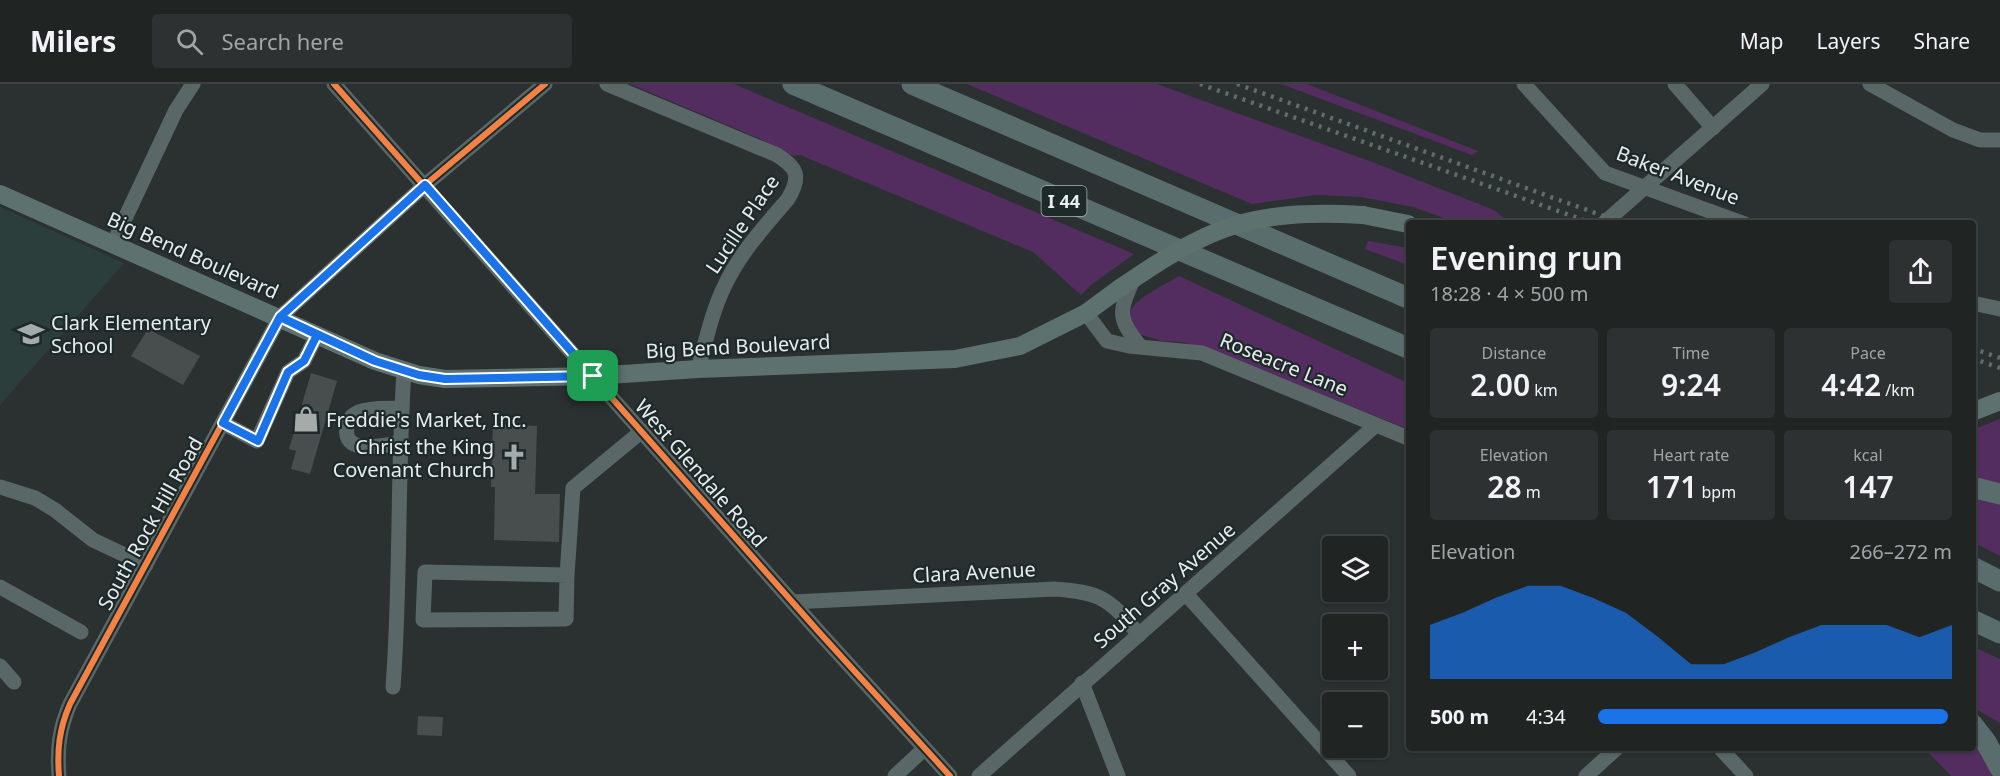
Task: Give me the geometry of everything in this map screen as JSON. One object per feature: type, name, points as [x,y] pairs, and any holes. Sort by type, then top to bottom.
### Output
[{"type":"highway","name":"I 44","points":[[794,84],[1406,347]]},
{"type":"highway","name":"I 44","points":[[912,84],[1406,297]]},
{"type":"highway","points":[[1976,488],[2000,494]]},
{"type":"highway","points":[[1976,569],[2000,581]]},
{"type":"highway","points":[[1976,622],[2000,633]]},
{"type":"highway","points":[[1976,718],[2000,733]]},
{"type":"highway","points":[[1976,729],[2000,768]]},
{"type":"main road","name":"Big Bend Boulevard","points":[[0,194],[317,335],[404,371],[445,379],[593,376],[698,369],[955,359],[1020,346],[1086,313],[1169,256],[1217,231],[1261,220],[1317,212],[1363,215],[1406,224]]},
{"type":"main road","points":[[1976,410],[2000,401]]},
{"type":"street","points":[[113,244],[176,110],[193,84]]},
{"type":"street","name":"West Glendale Road","points":[[334,84],[950,776]]},
{"type":"street","name":"South Rock Hill Road","points":[[58,776],[57,751],[61,726],[70,704],[280,317],[425,185],[545,84]]},
{"type":"street","name":"Lucille Place","points":[[607,84],[777,154],[792,165],[795,171],[795,188],[736,264],[725,286],[715,310],[698,369]]},
{"type":"street","name":"Baker Avenue","points":[[1524,84],[1605,173],[1734,220]]},
{"type":"street","points":[[1675,84],[1713,128]]},
{"type":"street","points":[[1608,220],[1762,84]]},
{"type":"street","points":[[1870,84],[1953,130],[1980,140],[1999,139]]},
{"type":"street","points":[[1127,284],[1121,318],[1126,330],[1140,346]]},
{"type":"street","points":[[1976,304],[2000,309]]},
{"type":"street","name":"Roseacre Lane","points":[[1086,313],[1107,341],[1202,353],[1406,437]]},
{"type":"street","points":[[223,423],[258,441],[288,372],[304,361],[317,335]]},
{"type":"street","points":[[393,687],[398,625],[400,443],[404,371]]},
{"type":"street","points":[[400,443],[362,447],[349,440],[346,433],[348,422],[359,412],[402,408]]},
{"type":"street","name":"South Gray Avenue","points":[[979,776],[1376,425]]},
{"type":"street","points":[[567,575],[425,572],[423,620],[566,619],[573,488],[642,431]]},
{"type":"street","points":[[0,487],[36,498],[93,540],[146,565]]},
{"type":"street","points":[[0,587],[81,632]]},
{"type":"street","name":"Clara Avenue","points":[[793,602],[1054,589],[1086,591],[1117,608],[1139,635]]},
{"type":"street","points":[[1186,594],[1349,776]]},
{"type":"street","points":[[0,666],[14,682]]},
{"type":"street","points":[[1082,683],[1118,776]]},
{"type":"street","points":[[895,776],[924,749]]},
{"type":"street","points":[[1586,776],[1614,751]]},
{"type":"street","points":[[1723,751],[1746,776]]},
{"type":"shaded area","points":[[630,84],[734,84],[1134,254],[1081,295],[1033,252],[800,155],[793,156],[758,138]]},
{"type":"shaded area","points":[[967,84],[1157,84],[1372,162],[1494,210],[1506,220],[1450,220],[1413,207],[1361,197],[1316,195],[1252,204]]},
{"type":"shaded area","points":[[1281,84],[1307,84],[1478,151],[1472,155]]},
{"type":"shaded area","name":"Clark Elementary School","points":[[0,207],[124,263],[0,405]]},
{"type":"shaded area","points":[[1368,241],[1406,248],[1406,264],[1365,249]]},
{"type":"shaded area","points":[[1179,276],[1406,382],[1406,428],[1214,351],[1181,342],[1162,341],[1135,333],[1130,319],[1132,308],[1150,292]]},
{"type":"shaded area","points":[[2000,419],[2000,487],[1976,481],[1976,428]]},
{"type":"shaded area","points":[[1976,495],[2000,500],[2000,556],[1976,544]]},
{"type":"shaded area","points":[[1976,648],[2000,659],[2000,723],[1976,709]]},
{"type":"shaded area","points":[[1976,743],[1998,776],[1951,776],[1927,751],[1976,751]]},
{"type":"building","points":[[148,329],[200,356],[183,385],[131,356]]},
{"type":"building","points":[[311,373],[337,381],[310,474],[291,469],[296,451],[289,449]]},
{"type":"building","name":"Christ the King Covenant Church","points":[[493,424],[537,426],[535,494],[560,494],[559,542],[494,540],[495,487],[491,487]]},
{"type":"building","points":[[418,716],[443,717],[442,736],[417,735]]},
{"type":"railway","points":[[1200,84],[1584,220]]},
{"type":"railway","points":[[1237,84],[1615,220]]},
{"type":"railway","points":[[1976,349],[2000,358]]},
{"type":"railway","points":[[1976,359],[2000,368]]},
{"type":"cycle path","points":[[334,84],[818,631],[950,776]]},
{"type":"cycle path","points":[[59,776],[60,740],[63,722],[70,704],[280,317],[425,185],[545,84]]},
{"type":"place","name":"Clark Elementary School","points":[[31,334]]},
{"type":"place","name":"Freddie's Market, Inc.","points":[[306,419]]},
{"type":"place","name":"Christ the King Covenant Church","points":[[514,457]]},
{"type":"route","points":[[593,376],[425,185],[280,317],[317,335],[304,361],[288,372],[258,441],[223,423],[280,317],[375,361],[419,375],[445,379],[593,376]]}]
